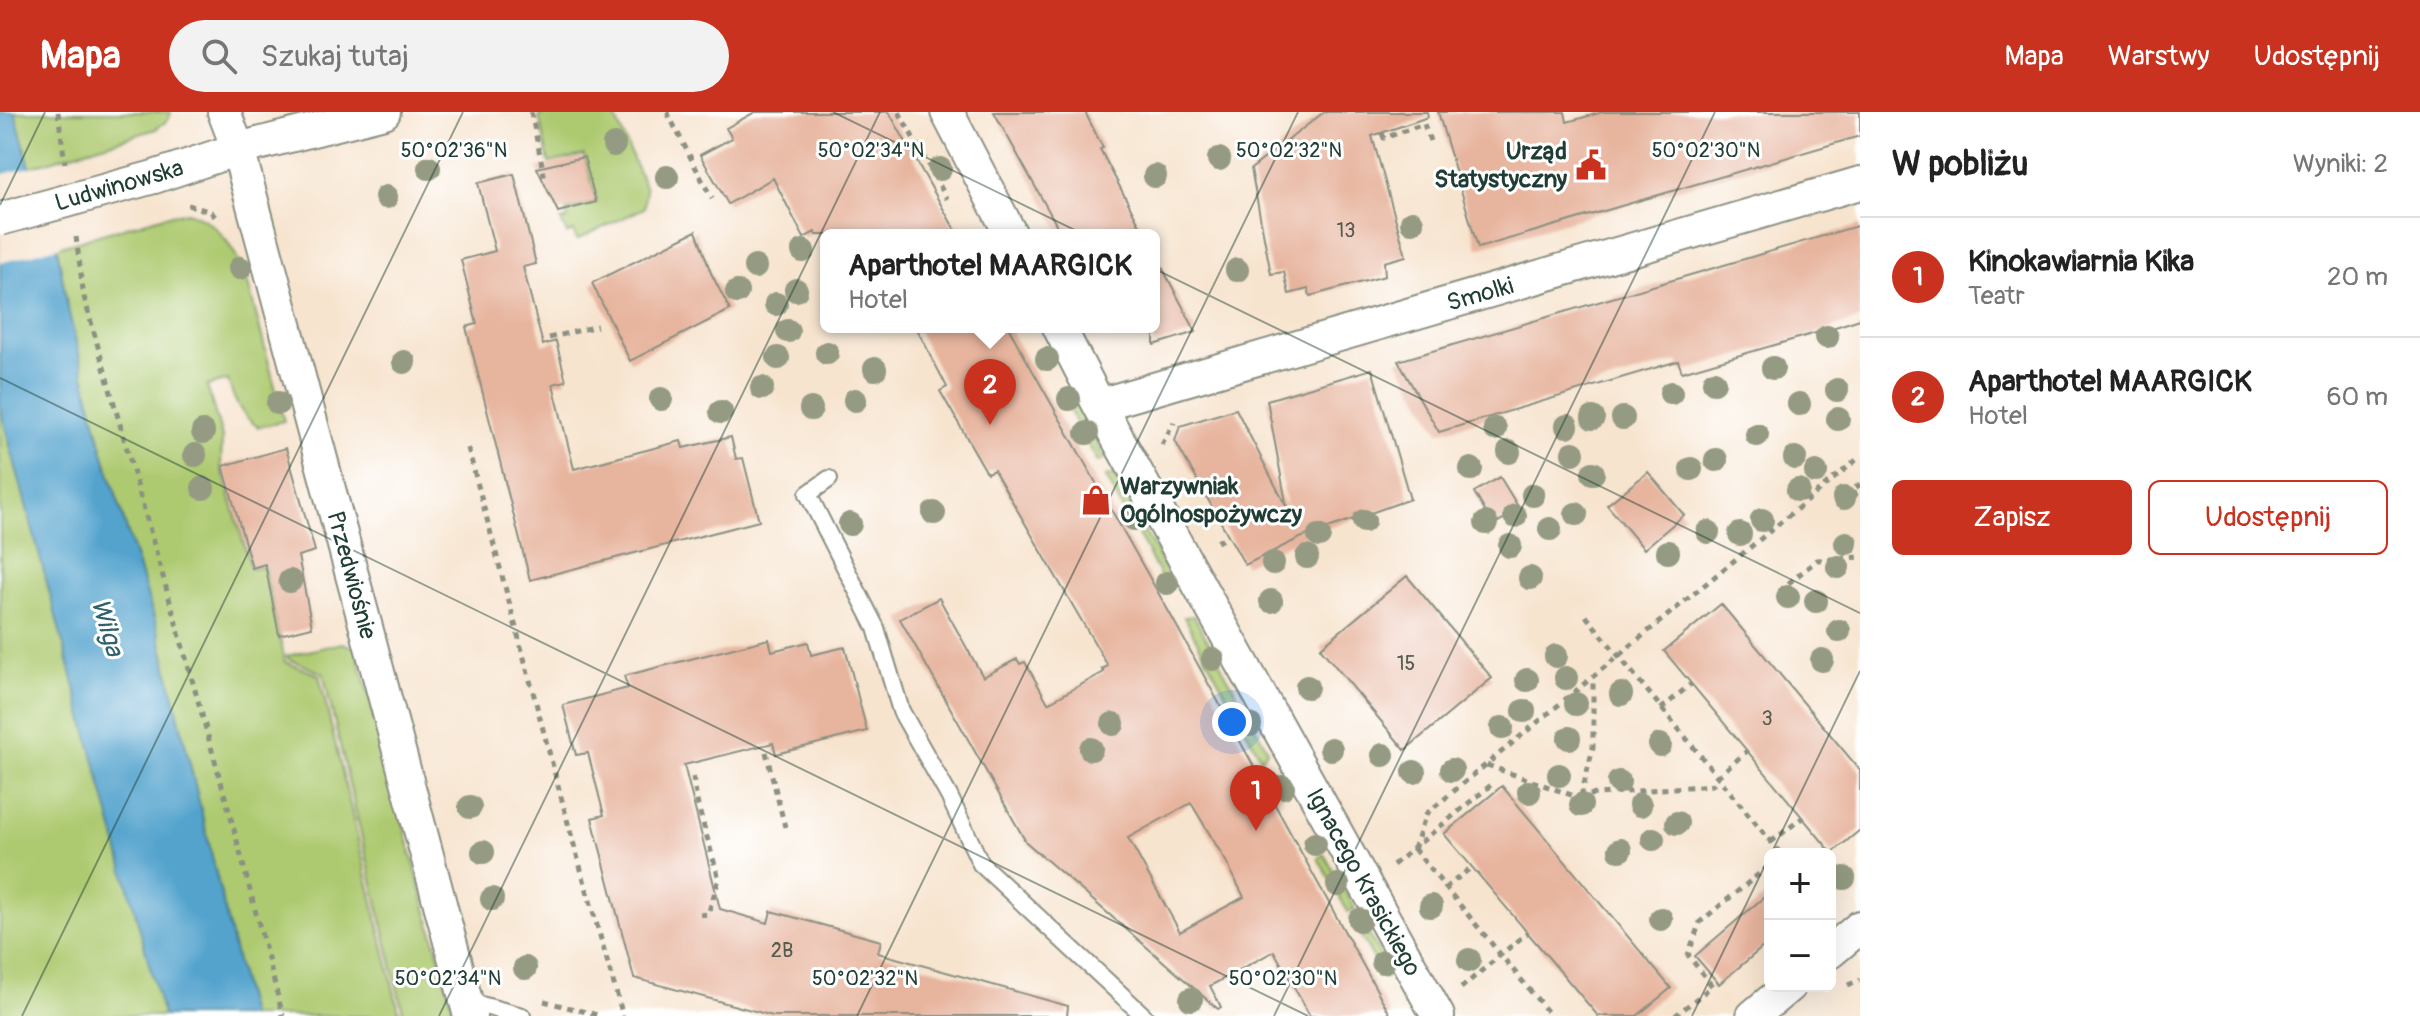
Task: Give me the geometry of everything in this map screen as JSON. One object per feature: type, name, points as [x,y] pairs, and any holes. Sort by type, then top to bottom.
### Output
[{"type":"street","name":"Przedwiośnie","points":[[224,112],[238,149],[468,1009]]},
{"type":"street","name":"Ludwinowska","points":[[0,219],[154,177],[238,149],[384,112]]},
{"type":"street","points":[[947,112],[1008,229]]},
{"type":"street","name":"Smolki","points":[[1099,405],[1860,183]]},
{"type":"street","name":"Ignacego Krasickiego","points":[[1062,333],[1099,405],[1446,1005]]},
{"type":"street","points":[[1836,947],[1860,927]]},
{"type":"street","points":[[1753,1016],[1782,992]]},
{"type":"lane","points":[[829,479],[808,494],[876,628],[901,711],[949,796],[981,864],[1144,1016]]},
{"type":"lane","name":"Przedwiośnie","points":[[468,1009],[522,1016]]},
{"type":"path","points":[[58,112],[67,174]]},
{"type":"path","points":[[531,112],[545,179]]},
{"type":"path","points":[[667,112],[712,199]]},
{"type":"path","points":[[899,112],[952,208]]},
{"type":"path","points":[[1382,133],[1384,138],[1424,124],[1430,141]]},
{"type":"path","points":[[76,235],[84,297],[230,814],[283,1016]]},
{"type":"path","points":[[549,338],[597,326]]},
{"type":"path","points":[[1163,456],[1162,442],[1175,421],[1183,417]]},
{"type":"path","points":[[468,448],[623,1016]]},
{"type":"path","points":[[1414,849],[1426,814],[1860,457]]},
{"type":"path","points":[[1860,484],[1852,491],[1860,501]]},
{"type":"path","points":[[1779,591],[1817,560],[1860,557]]},
{"type":"path","points":[[1586,616],[1776,848]]},
{"type":"path","points":[[1581,796],[1593,748],[1593,678]]},
{"type":"path","points":[[1661,709],[1691,684]]},
{"type":"path","points":[[1486,765],[1581,796],[1712,785],[1747,751]]},
{"type":"path","points":[[766,752],[785,827]]},
{"type":"path","points":[[693,777],[719,879],[708,914],[699,915]]},
{"type":"path","points":[[1386,871],[1491,785]]},
{"type":"path","points":[[1771,842],[1802,818]]},
{"type":"path","points":[[1414,849],[1551,1016]]},
{"type":"path","points":[[1445,888],[1472,867]]},
{"type":"path","points":[[1675,1016],[1712,986],[1688,955],[1700,922],[1764,870]]},
{"type":"path","points":[[1446,1005],[1528,932]]},
{"type":"path","points":[[533,997],[601,1016]]},
{"type":"green space","points":[[15,112],[171,112],[169,119],[156,129],[30,167]]},
{"type":"green space","points":[[553,112],[613,112],[646,189],[644,208],[577,240],[573,231],[567,234],[561,221],[568,219],[566,211],[597,202],[584,155],[549,163],[539,116]]},
{"type":"green space","points":[[187,212],[217,229],[237,258],[247,280],[284,421],[258,427],[238,406],[228,380],[207,386],[222,437],[221,466],[251,569],[264,567],[285,662],[319,675],[400,1016],[250,1016],[159,634],[102,449],[67,305],[57,247]]},
{"type":"green space","points":[[1067,391],[1105,459],[1098,462],[1061,395]]},
{"type":"green space","points":[[2,408],[165,1016],[0,1016]]},
{"type":"green space","points":[[1113,474],[1140,522],[1132,527],[1106,477]]},
{"type":"green space","points":[[1144,530],[1173,583],[1167,589],[1138,534]]},
{"type":"green space","points":[[1194,616],[1268,750],[1261,758],[1184,617]]},
{"type":"green space","points":[[342,643],[356,648],[455,1016],[404,1016],[323,673],[287,656]]},
{"type":"green space","points":[[1324,854],[1355,909],[1348,912],[1318,858]]},
{"type":"green space","points":[[1357,913],[1391,974],[1385,978],[1350,917]]},
{"type":"water","name":"Wilga","points":[[0,112],[15,112],[57,247],[67,305],[102,449],[159,634],[250,1016],[163,1016],[0,408]]},
{"type":"pier","points":[[34,166],[61,246],[0,263],[0,175]]},
{"type":"building","points":[[755,112],[889,112],[955,229],[820,229],[820,235],[815,232],[804,238],[773,178],[728,204],[700,155],[732,138],[726,128]]},
{"type":"building","points":[[994,112],[1085,112],[1103,148],[1100,149],[1142,229],[1059,229]]},
{"type":"building","points":[[1324,112],[1427,112],[1428,117],[1372,136],[1406,256],[1384,262],[1385,276],[1310,296],[1308,289],[1289,294],[1284,272],[1271,274],[1251,169]]},
{"type":"building","points":[[1438,112],[1565,112],[1567,122],[1603,112],[1860,112],[1860,136],[1478,248]]},
{"type":"building","points":[[584,157],[596,202],[558,212],[537,168]]},
{"type":"building","points":[[514,174],[536,264],[523,267],[543,345],[556,341],[566,381],[553,384],[574,469],[681,441],[683,448],[731,437],[736,459],[743,458],[759,521],[530,580],[466,327],[477,324],[461,260],[495,251],[478,183]]},
{"type":"building","points":[[1860,225],[1860,319],[1826,330],[1682,372],[1678,361],[1439,432],[1398,361]]},
{"type":"building","points":[[696,231],[711,273],[730,310],[630,361],[592,283]]},
{"type":"building","points":[[1160,263],[1196,332],[1154,345],[1154,333],[1160,333]]},
{"type":"building","points":[[919,333],[1011,333],[1391,1016],[1310,1016],[1274,951],[1210,986],[1221,1007],[1218,1009],[1026,842],[900,619],[939,598],[983,677],[1017,659],[1020,664],[1025,662],[1048,703],[1104,672],[1102,669],[1108,666],[994,470],[987,473],[940,391],[947,387]],"holes":[[[1191,803],[1244,897],[1180,932],[1128,838]]]},
{"type":"building","points":[[1372,369],[1410,499],[1300,538],[1245,565],[1175,441],[1180,426],[1236,409],[1287,508],[1267,400]]},
{"type":"building","points":[[286,448],[315,551],[298,556],[312,627],[279,635],[265,564],[252,568],[223,466]]},
{"type":"building","points":[[1648,472],[1684,515],[1644,549],[1607,505]]},
{"type":"building","points":[[1500,477],[1520,510],[1493,525],[1474,492]]},
{"type":"building","points":[[1407,576],[1492,678],[1405,750],[1320,648]]},
{"type":"building","points":[[1721,604],[1860,770],[1860,830],[1836,850],[1828,848],[1664,651]]},
{"type":"building","points":[[769,639],[772,651],[808,642],[811,655],[845,647],[867,731],[776,754],[773,743],[684,765],[720,909],[768,923],[771,911],[881,941],[878,953],[1068,1006],[1067,1016],[773,1016],[634,978],[592,818],[604,815],[588,753],[576,755],[563,705],[628,688],[624,676]]},
{"type":"building","points":[[1502,786],[1671,988],[1637,1016],[1598,1016],[1444,834]]},
{"type":"building","points":[[1764,897],[1764,946],[1719,984],[1695,956]]},
{"type":"place","name":"Urząd Statystyczny","points":[[1591,165]]},
{"type":"place","name":"Aparthotel MAARGICK","points":[[990,425]]},
{"type":"place","name":"Warzywniak Ogólnospożywczy","points":[[1096,500]]},
{"type":"place","name":"Kinokawiarnia Kika","points":[[1256,831]]}]
